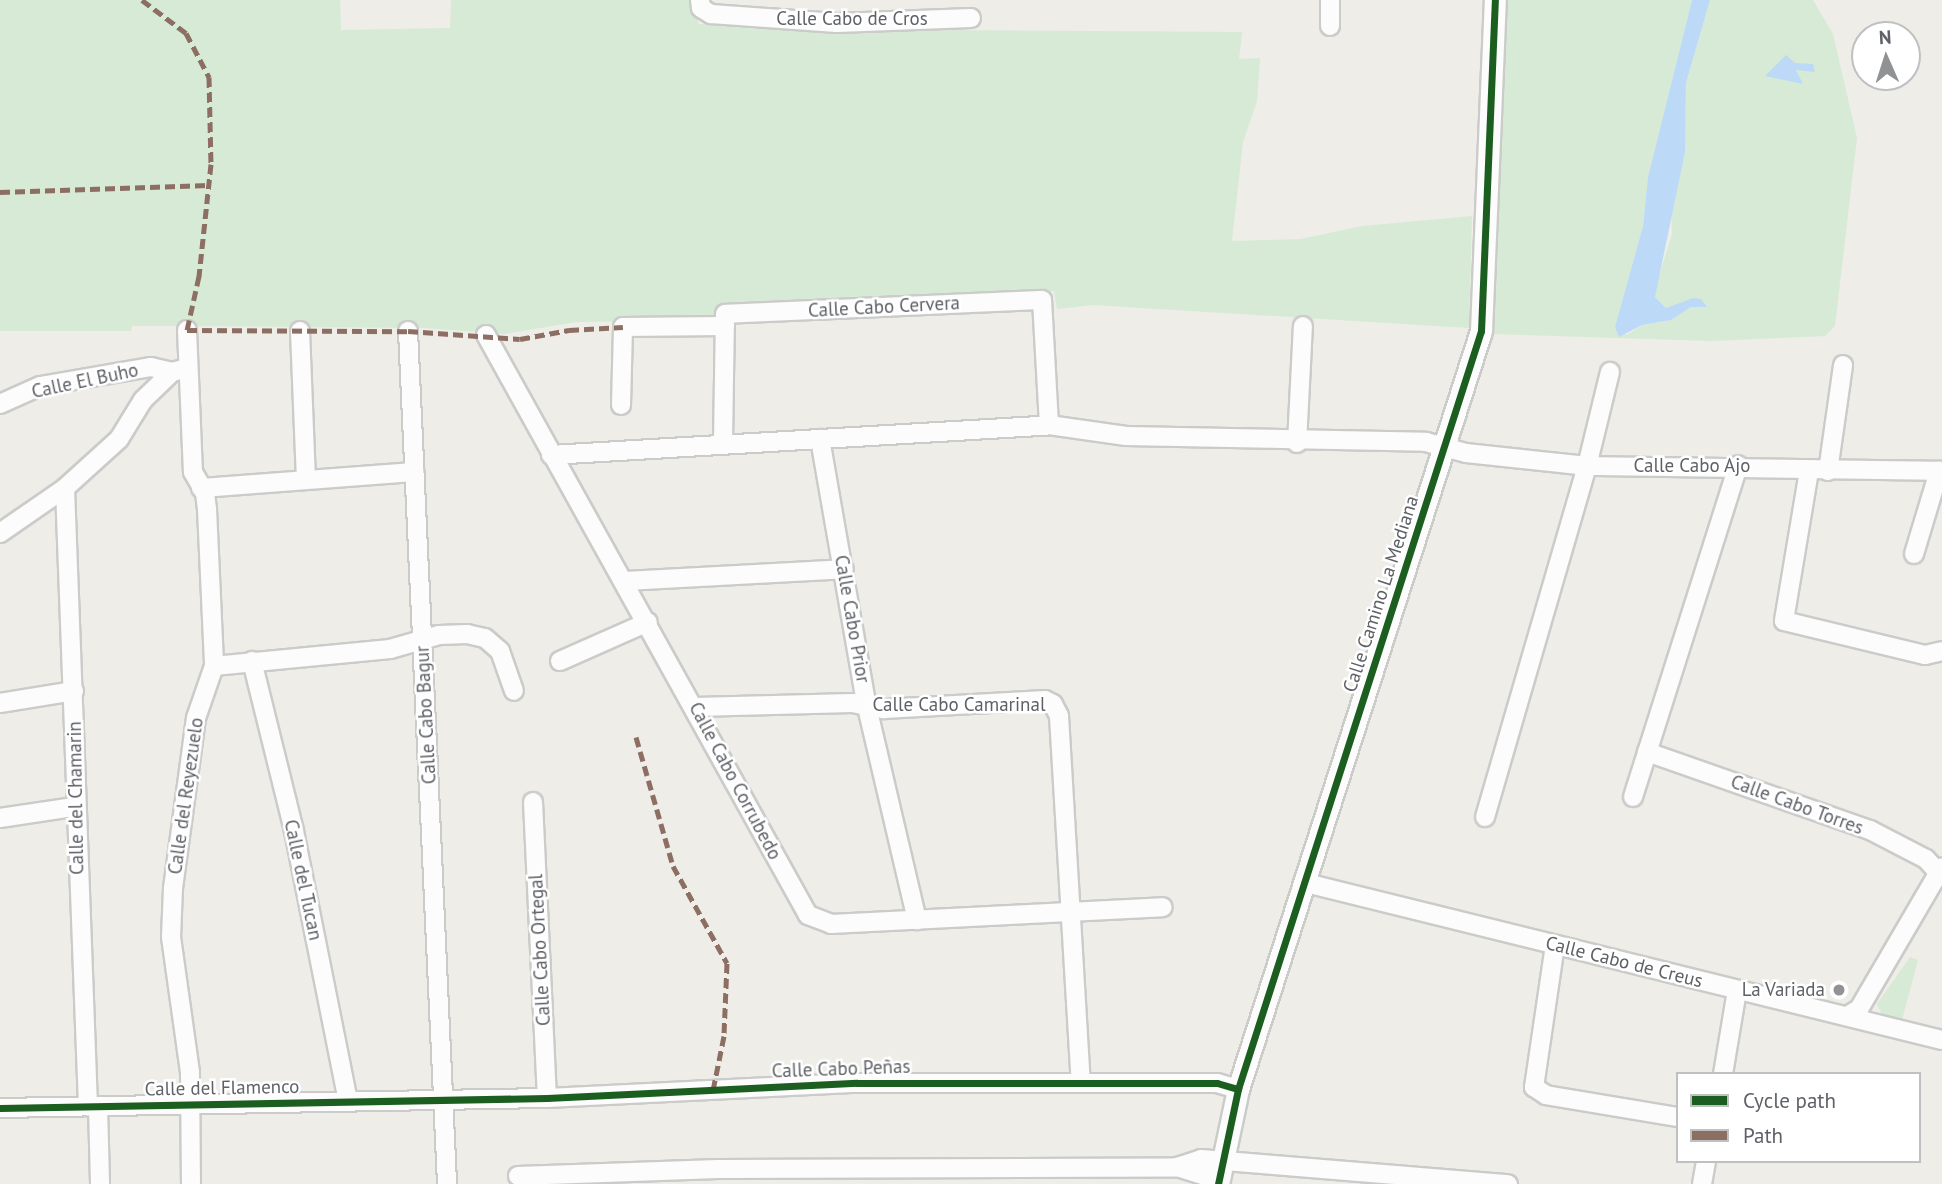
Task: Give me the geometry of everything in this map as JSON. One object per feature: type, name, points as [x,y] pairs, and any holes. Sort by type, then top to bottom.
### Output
[{"type":"street","name":"Calle Cabo de Cros","points":[[700,0],[701,8],[711,15],[837,23],[971,18]]},
{"type":"street","points":[[1330,0],[1330,26]]},
{"type":"street","name":"Calle Camino La Mediana","points":[[1219,1175],[1238,1088],[1481,331],[1495,0]]},
{"type":"street","name":"Calle Cabo Cervera","points":[[621,405],[623,327],[1042,300],[1049,425]]},
{"type":"street","points":[[723,444],[725,320]]},
{"type":"street","points":[[1297,443],[1303,326]]},
{"type":"street","name":"Calle del Reyezuelo","points":[[187,330],[179,370],[193,472],[207,509],[214,666],[196,718],[173,888],[171,937],[191,1105],[191,1184]]},
{"type":"street","points":[[300,331],[306,480]]},
{"type":"street","name":"Calle Cabo Bagur","points":[[408,331],[447,1184]]},
{"type":"street","name":"Calle Cabo Corrubedo","points":[[486,335],[551,455],[648,622],[808,915],[822,923],[1163,907]]},
{"type":"street","points":[[1828,471],[1843,365]]},
{"type":"street","name":"Calle El Buho","points":[[0,404],[40,386],[151,367],[179,370]]},
{"type":"street","points":[[1,529],[65,488],[119,439],[143,400],[179,370]]},
{"type":"street","points":[[1485,817],[1587,466],[1609,372]]},
{"type":"street","points":[[551,455],[1049,425],[1126,436],[1297,443],[1426,442],[1444,447]]},
{"type":"street","name":"Calle Cabo Prior","points":[[820,439],[867,707],[917,920]]},
{"type":"street","name":"Calle Cabo Ajo","points":[[1444,447],[1466,453],[1587,466],[1738,465],[1809,471],[1940,471]]},
{"type":"street","points":[[1633,797],[1738,465]]},
{"type":"street","points":[[1809,471],[1784,621],[1925,655],[1942,651]]},
{"type":"street","points":[[1914,554],[1940,471]]},
{"type":"street","points":[[201,488],[414,472]]},
{"type":"street","name":"Calle del Chamarin","points":[[65,488],[74,691],[74,807],[100,1184]]},
{"type":"street","points":[[625,581],[844,569]]},
{"type":"street","points":[[560,661],[648,622]]},
{"type":"street","points":[[214,666],[354,654],[422,639],[467,634],[485,638],[500,651],[514,691]]},
{"type":"street","name":"Calle del Tucan","points":[[252,661],[294,831],[348,1101]]},
{"type":"street","points":[[0,703],[74,691]]},
{"type":"street","name":"Calle Cabo Camarinal","points":[[695,707],[1053,704],[1059,716],[1081,1081]]},
{"type":"street","name":"Calle Cabo Torres","points":[[1647,752],[1870,830],[1926,859],[1941,873]]},
{"type":"street","name":"Calle Cabo Ortegal","points":[[533,802],[547,1098]]},
{"type":"street","points":[[0,818],[74,807]]},
{"type":"street","points":[[1849,1015],[1859,1009],[1941,873]]},
{"type":"street","name":"Calle Cabo de Creus","points":[[1306,883],[1942,1040]]},
{"type":"street","points":[[1555,945],[1534,1087],[1546,1095],[1676,1117]]},
{"type":"street","points":[[1723,1072],[1737,990]]},
{"type":"street","name":"Calle Cabo Peñas","points":[[445,1099],[547,1098],[857,1083],[1081,1081],[1217,1083],[1238,1088]]},
{"type":"street","name":"Calle del Flamenco","points":[[0,1108],[445,1099]]},
{"type":"street","points":[[518,1176],[718,1169],[1177,1167],[1201,1159],[1219,1175],[1508,1184]]},
{"type":"street","points":[[1702,1184],[1706,1163]]},
{"type":"green space","points":[[0,0],[340,0],[341,30],[450,28],[451,0],[693,0],[699,24],[758,29],[1242,32],[1239,59],[1260,58],[1257,101],[1243,142],[1232,241],[1301,239],[1362,226],[1472,216],[1469,328],[1093,305],[1057,309],[1054,291],[717,309],[716,320],[577,322],[504,334],[424,328],[188,326],[132,326],[131,331],[0,331]]},
{"type":"green space","points":[[1504,0],[1692,0],[1648,177],[1643,226],[1615,327],[1627,335],[1642,325],[1671,320],[1691,307],[1707,307],[1678,305],[1666,308],[1655,297],[1655,289],[1672,234],[1671,207],[1685,152],[1686,83],[1710,0],[1813,0],[1833,34],[1857,138],[1835,326],[1825,336],[1712,341],[1492,334]]},
{"type":"green space","points":[[1910,957],[1918,960],[1902,1020],[1882,1015],[1877,1004]]},
{"type":"water","points":[[1692,0],[1710,0],[1686,83],[1685,152],[1655,297],[1666,308],[1693,298],[1701,299],[1707,307],[1691,307],[1671,320],[1642,325],[1619,337],[1615,327],[1643,226],[1648,177]]},
{"type":"water","points":[[1786,55],[1795,63],[1813,64],[1815,72],[1796,70],[1803,84],[1765,76]]},
{"type":"marked path","points":[[142,0],[186,33],[209,77],[211,164],[199,276],[187,330],[408,331],[520,339],[569,330],[623,327]]},
{"type":"marked path","points":[[0,192],[209,185]]},
{"type":"marked path","points":[[636,737],[673,866],[727,963],[724,1036],[713,1090]]},
{"type":"cycle path","points":[[1218,1184],[1238,1089],[1481,331],[1495,0]]},
{"type":"cycle path","points":[[0,1108],[547,1098],[857,1083],[1217,1083],[1238,1089]]},
{"type":"place","name":"La Variada","points":[[1839,990]]}]
